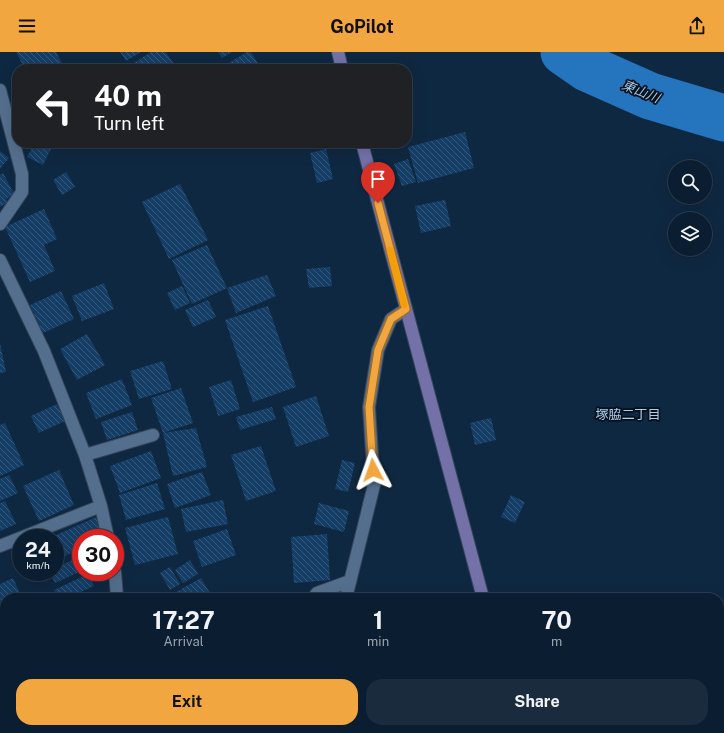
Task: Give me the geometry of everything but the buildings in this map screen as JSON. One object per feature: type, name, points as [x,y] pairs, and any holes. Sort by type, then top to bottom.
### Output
[{"type":"street","points":[[338,52],[341,64]]},
{"type":"street","points":[[0,90],[12,136]]},
{"type":"street","points":[[0,224],[22,192],[22,174],[15,148]]},
{"type":"street","points":[[363,148],[482,593]]},
{"type":"street","points":[[0,260],[44,351],[85,455],[101,506],[106,529]]},
{"type":"street","points":[[347,593],[374,485],[369,407],[378,350],[391,319],[406,309]]},
{"type":"street","points":[[85,455],[154,435]]},
{"type":"street","points":[[0,546],[101,506]]},
{"type":"street","points":[[116,581],[117,593]]},
{"type":"street","points":[[317,593],[350,582]]},
{"type":"waterway","name":"東山川","points":[[564,52],[587,68],[650,96],[724,118]]},
{"type":"slow traffic","points":[[390,250],[404,305]]},
{"type":"district","name":"塚脇二丁目","points":[[628,414]]},
{"type":"route","points":[[373,470],[369,407],[378,350],[391,319],[406,309],[378,203]]}]
